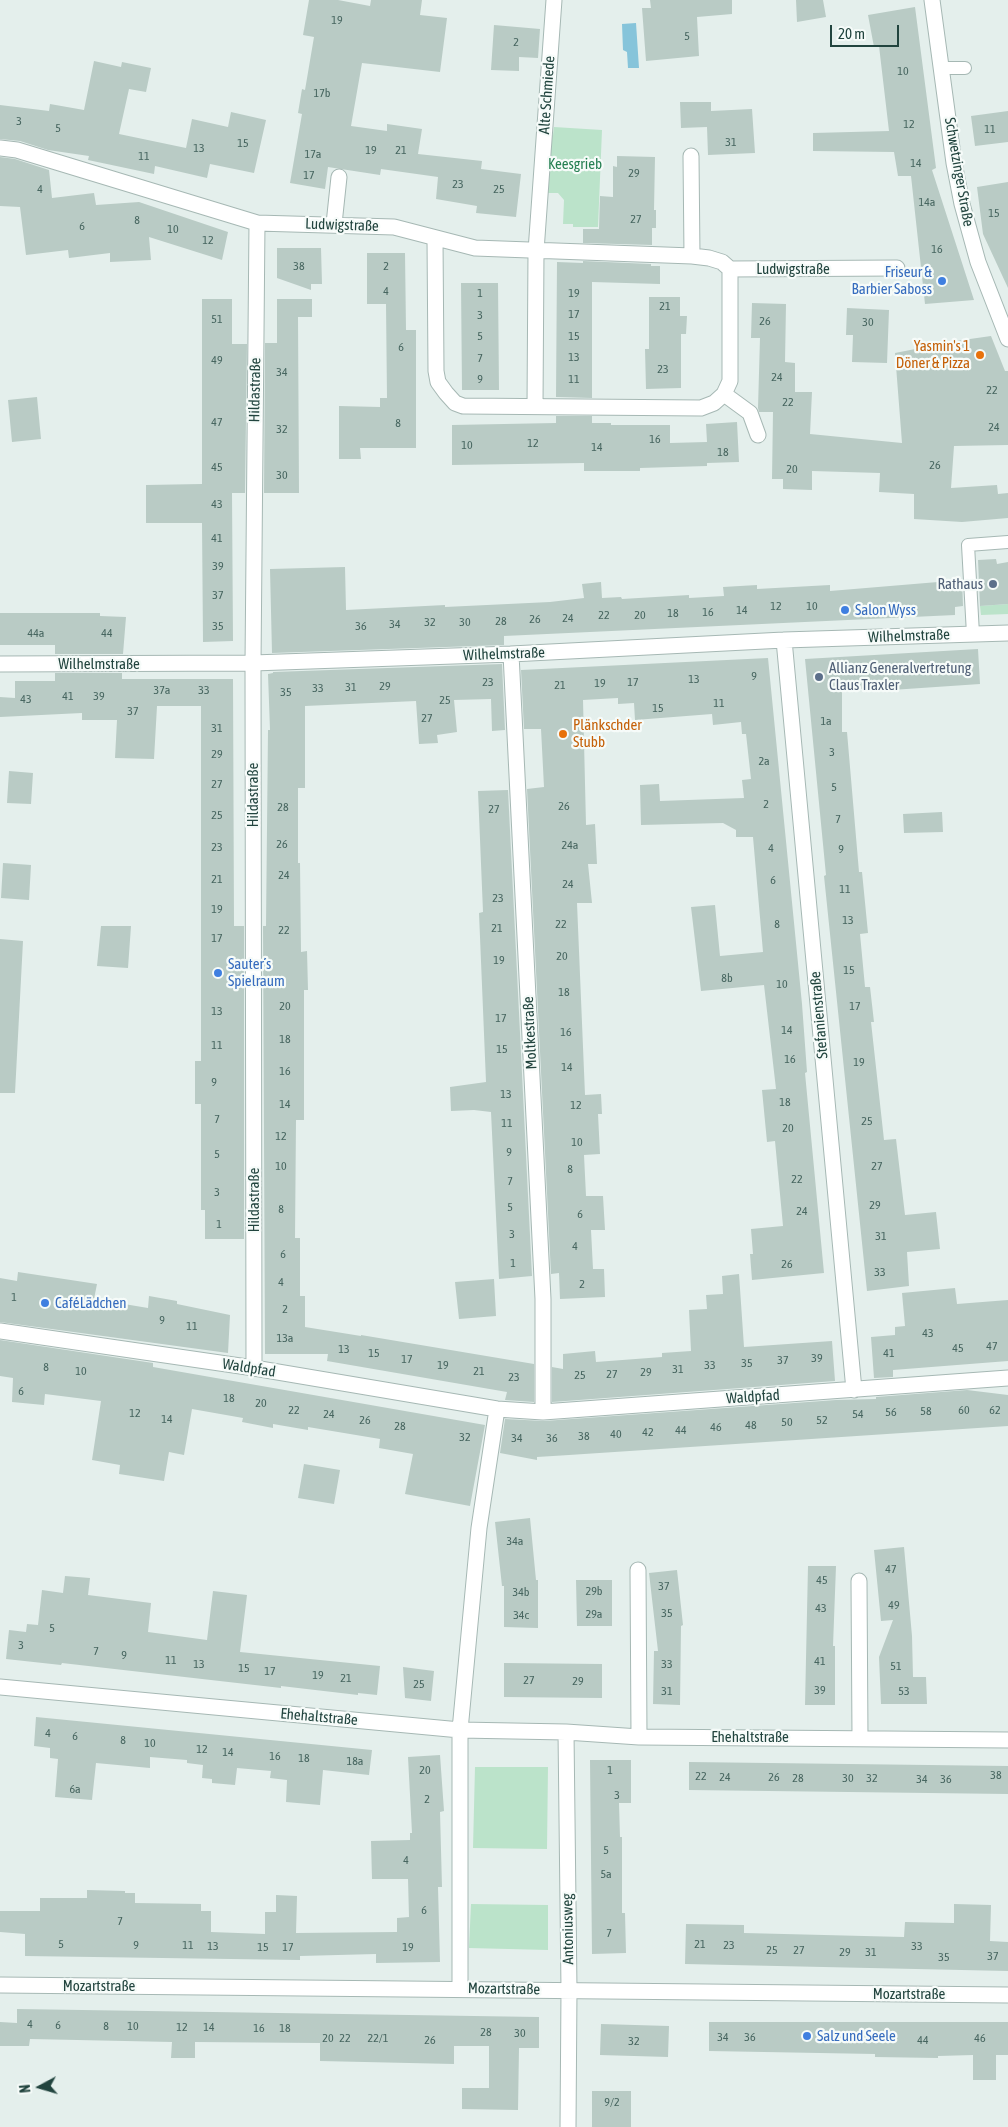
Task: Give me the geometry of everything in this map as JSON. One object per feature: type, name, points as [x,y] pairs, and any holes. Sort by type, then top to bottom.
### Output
[{"type":"street","name":"Alte Schmiede","points":[[536,251],[554,0]]},
{"type":"street","name":"Schwetzinger Straße","points":[[932,0],[954,163],[962,204],[978,262],[1008,339]]},
{"type":"street","name":"Ludwigstraße","points":[[0,148],[18,150],[257,223],[394,227],[475,248],[692,256],[722,262],[730,269],[897,268]]},
{"type":"street","points":[[691,156],[692,256]]},
{"type":"street","points":[[334,224],[339,177]]},
{"type":"street","name":"Hildastraße","points":[[254,1368],[252,663],[257,223]]},
{"type":"street","points":[[435,239],[436,371],[438,382],[446,393],[455,402],[463,406],[701,408],[714,403],[724,394],[730,381],[730,269]]},
{"type":"street","points":[[535,406],[536,251]]},
{"type":"street","points":[[724,394],[750,413],[758,434]]},
{"type":"street","name":"Wilhelmstraße","points":[[0,664],[252,663],[511,654],[784,640],[1008,633]]},
{"type":"street","name":"Stefanienstraße","points":[[784,640],[854,1390]]},
{"type":"street","name":"Moltkestraße","points":[[511,654],[543,1299],[543,1412]]},
{"type":"street","name":"Waldpfad","points":[[0,1331],[254,1368],[497,1410],[543,1412],[1008,1378]]},
{"type":"street","points":[[460,1988],[460,1730],[479,1528],[497,1410]]},
{"type":"street","points":[[638,1570],[640,1736]]},
{"type":"street","points":[[859,1581],[860,1738]]},
{"type":"street","name":"Ehehaltstraße","points":[[0,1687],[460,1730],[566,1732],[640,1736],[1008,1740]]},
{"type":"street","name":"Antoniusweg","points":[[566,1732],[569,1990],[568,2127]]},
{"type":"street","name":"Mozartstraße","points":[[0,1985],[460,1988],[661,1993],[1008,1995]]},
{"type":"lane","points":[[942,68],[965,68]]},
{"type":"lane","points":[[973,634],[968,545],[1008,542]]},
{"type":"green space","name":"Keesgrieb","points":[[554,127],[602,130],[598,227],[573,227],[573,224],[563,224],[564,200],[558,193],[548,193],[551,136],[553,135]]},
{"type":"green space","points":[[1008,604],[1008,614],[981,615],[980,606]]},
{"type":"green space","points":[[475,1767],[548,1767],[547,1849],[473,1848]]},
{"type":"green space","points":[[471,1904],[548,1905],[548,1950],[469,1948]]},
{"type":"water","points":[[636,23],[639,68],[628,68],[627,52],[623,50],[622,24]]},
{"type":"building","points":[[309,0],[338,0],[370,6],[371,0],[422,0],[420,15],[447,18],[440,72],[362,63],[351,126],[387,131],[387,124],[422,129],[418,154],[482,161],[481,169],[521,174],[516,217],[476,213],[477,206],[436,199],[438,177],[381,169],[380,175],[328,167],[325,189],[290,183],[302,114],[298,113],[302,89],[305,90],[314,37],[303,35]]},
{"type":"building","points":[[650,0],[732,0],[732,14],[697,17],[699,56],[646,61],[642,8],[651,8]]},
{"type":"building","points":[[796,0],[823,0],[826,17],[797,22]]},
{"type":"building","points":[[915,7],[936,168],[932,170],[974,300],[925,304],[911,176],[898,176],[894,152],[813,151],[813,133],[889,131],[879,46],[874,47],[868,15]]},
{"type":"building","points":[[494,25],[540,29],[538,58],[519,57],[519,71],[491,70]]},
{"type":"building","points":[[94,61],[121,67],[122,62],[151,68],[146,92],[129,89],[119,134],[186,148],[192,119],[228,127],[231,112],[266,120],[254,173],[210,164],[207,178],[155,166],[154,174],[88,160],[89,156],[48,150],[20,141],[0,139],[0,105],[49,111],[50,104],[84,110]]},
{"type":"building","points":[[680,102],[711,102],[711,111],[752,109],[755,153],[708,155],[707,127],[681,128]]},
{"type":"building","points":[[1008,111],[1008,142],[975,146],[971,116]]},
{"type":"building","points":[[617,156],[655,157],[654,210],[656,210],[656,228],[652,228],[652,245],[583,243],[583,229],[599,229],[600,196],[613,197],[613,166],[617,167]]},
{"type":"building","points":[[0,157],[15,159],[49,170],[52,198],[94,193],[96,205],[139,202],[228,232],[222,260],[149,237],[151,260],[110,262],[110,253],[69,258],[68,250],[26,255],[20,207],[0,206]]},
{"type":"building","points":[[1008,182],[1008,288],[983,234],[977,187]]},
{"type":"building","points":[[277,248],[321,248],[322,284],[311,284],[311,290],[277,278]]},
{"type":"building","points":[[367,253],[405,253],[406,330],[416,330],[416,448],[360,448],[361,459],[339,459],[339,406],[380,407],[380,398],[387,398],[386,304],[367,304]]},
{"type":"building","points":[[583,261],[660,266],[660,284],[592,282],[592,398],[556,397],[557,262],[583,263]]},
{"type":"building","points":[[461,283],[498,283],[499,390],[462,390]]},
{"type":"building","points":[[649,297],[680,297],[680,316],[687,316],[686,334],[681,334],[681,388],[646,389],[645,349],[649,349]]},
{"type":"building","points":[[202,299],[232,299],[232,344],[247,344],[245,493],[232,493],[233,641],[203,642],[202,523],[146,523],[146,485],[202,484]]},
{"type":"building","points":[[277,299],[312,299],[312,317],[298,317],[299,493],[264,493],[265,343],[277,343]]},
{"type":"building","points":[[752,303],[786,304],[785,362],[795,363],[795,392],[812,392],[810,434],[902,443],[895,353],[991,336],[1005,371],[1008,371],[1008,445],[954,446],[951,488],[997,485],[998,494],[1008,493],[1008,518],[962,522],[914,519],[914,494],[879,492],[880,473],[812,471],[812,490],[783,489],[783,479],[772,479],[773,412],[759,412],[758,408],[760,338],[751,338]]},
{"type":"building","points":[[847,308],[889,310],[887,363],[852,362],[853,335],[846,335]]},
{"type":"building","points":[[37,397],[41,439],[12,442],[8,400]]},
{"type":"building","points":[[556,416],[592,416],[592,423],[611,423],[611,425],[670,425],[670,443],[707,442],[706,424],[737,422],[739,462],[707,463],[707,466],[640,468],[640,471],[584,471],[584,463],[452,465],[452,425],[556,423]]},
{"type":"building","name":"Rathaus","points":[[996,559],[997,564],[1008,562],[1008,604],[980,606],[978,560]]},
{"type":"building","points":[[345,567],[346,610],[550,602],[584,598],[582,584],[601,582],[602,598],[621,597],[622,599],[689,595],[689,598],[724,596],[723,587],[757,585],[757,589],[830,585],[830,591],[962,580],[963,606],[955,607],[955,615],[504,636],[504,645],[272,653],[270,569]]},
{"type":"building","points":[[0,613],[100,613],[100,616],[126,617],[123,654],[55,654],[55,645],[0,645]]},
{"type":"building","points":[[978,649],[980,684],[877,691],[877,688],[842,690],[842,732],[847,732],[859,872],[862,872],[868,933],[860,934],[865,987],[870,987],[874,1022],[871,1022],[884,1140],[896,1139],[905,1215],[936,1212],[940,1249],[907,1252],[909,1286],[867,1291],[824,876],[826,875],[805,659]]},
{"type":"building","points":[[768,658],[802,1004],[807,1072],[805,1073],[824,1273],[752,1280],[750,1254],[753,1254],[751,1229],[783,1226],[775,1141],[767,1142],[762,1090],[776,1089],[764,985],[701,991],[691,907],[715,905],[720,956],[763,952],[753,837],[736,837],[736,830],[723,823],[641,825],[640,785],[659,784],[660,801],[744,798],[742,780],[751,779],[746,734],[742,734],[741,722],[713,725],[712,714],[635,720],[634,703],[618,704],[618,698],[583,700],[586,825],[595,824],[597,864],[588,864],[592,903],[577,903],[585,1095],[601,1094],[602,1114],[598,1114],[600,1154],[584,1155],[586,1196],[603,1196],[605,1230],[591,1230],[593,1269],[604,1269],[605,1297],[560,1299],[559,1273],[551,1274],[527,789],[544,787],[541,729],[524,729],[521,670]]},
{"type":"building","points":[[502,664],[505,730],[492,731],[491,699],[454,700],[457,732],[437,735],[438,743],[419,744],[416,701],[305,706],[305,788],[298,788],[298,863],[300,863],[301,952],[307,951],[308,990],[304,990],[304,1120],[296,1120],[295,1238],[300,1238],[300,1296],[305,1296],[305,1327],[534,1364],[534,1402],[505,1400],[507,1392],[327,1361],[328,1354],[265,1354],[263,926],[266,926],[268,730],[270,730],[268,674],[273,672]]},
{"type":"building","points":[[55,673],[122,673],[122,679],[233,679],[234,926],[244,926],[244,1239],[205,1239],[205,1210],[201,1210],[201,1104],[195,1104],[195,1061],[201,1061],[201,706],[157,706],[154,759],[115,758],[117,720],[82,720],[82,713],[0,717],[0,697],[15,698],[15,681],[55,681]]},
{"type":"building","points":[[9,771],[33,773],[31,804],[7,803]]},
{"type":"building","points":[[508,790],[532,1276],[499,1279],[491,1112],[474,1110],[451,1111],[450,1087],[486,1082],[479,913],[483,912],[478,791]]},
{"type":"building","points":[[942,812],[943,832],[904,833],[903,814]]},
{"type":"building","points":[[3,863],[31,865],[29,900],[1,898]]},
{"type":"building","points":[[101,926],[131,926],[128,968],[97,966]]},
{"type":"building","points":[[0,939],[23,941],[15,1093],[0,1093]]},
{"type":"building","points":[[18,1272],[97,1284],[94,1299],[148,1308],[149,1296],[177,1301],[177,1304],[230,1315],[228,1353],[0,1322],[0,1278],[17,1281]]},
{"type":"building","points":[[739,1274],[744,1347],[832,1341],[835,1381],[552,1402],[552,1367],[563,1369],[563,1354],[595,1351],[596,1362],[662,1357],[662,1353],[691,1351],[689,1310],[707,1309],[706,1295],[723,1294],[722,1276]]},
{"type":"building","points":[[494,1279],[496,1316],[459,1319],[455,1282]]},
{"type":"building","points":[[955,1288],[957,1304],[1008,1300],[1008,1361],[893,1370],[893,1377],[874,1378],[871,1337],[895,1335],[895,1327],[905,1326],[902,1293]]},
{"type":"building","points":[[0,1340],[153,1363],[153,1367],[485,1425],[470,1506],[405,1494],[413,1454],[379,1448],[380,1439],[308,1427],[308,1430],[273,1424],[273,1428],[242,1422],[243,1418],[192,1409],[184,1455],[169,1452],[164,1481],[119,1474],[120,1465],[92,1460],[101,1401],[45,1394],[44,1405],[12,1402],[13,1378],[0,1376]]},
{"type":"building","points":[[967,1390],[1008,1395],[1008,1426],[537,1457],[537,1460],[500,1453],[505,1419],[544,1421],[836,1400],[876,1399],[876,1397]]},
{"type":"building","points":[[304,1464],[340,1470],[334,1504],[298,1498]]},
{"type":"building","points":[[530,1518],[536,1580],[538,1580],[538,1628],[504,1627],[504,1586],[502,1586],[495,1522]]},
{"type":"building","points":[[904,1547],[912,1636],[913,1677],[926,1677],[927,1704],[881,1704],[879,1657],[893,1620],[881,1621],[874,1550]]},
{"type":"building","points":[[808,1566],[836,1566],[833,1646],[835,1646],[835,1705],[805,1705]]},
{"type":"building","points":[[677,1570],[683,1625],[681,1626],[680,1705],[653,1704],[654,1651],[658,1651],[649,1573]]},
{"type":"building","points":[[65,1576],[90,1578],[88,1595],[151,1603],[148,1632],[207,1640],[213,1591],[247,1595],[240,1652],[380,1666],[377,1695],[358,1693],[358,1695],[281,1686],[281,1688],[62,1663],[61,1665],[6,1659],[9,1630],[26,1632],[27,1624],[38,1625],[42,1590],[63,1593]]},
{"type":"building","points":[[576,1580],[612,1580],[612,1626],[577,1626]]},
{"type":"building","points":[[504,1663],[602,1664],[602,1698],[504,1697]]},
{"type":"building","points":[[403,1667],[434,1671],[431,1701],[405,1698]]},
{"type":"building","points":[[36,1717],[372,1750],[369,1775],[323,1770],[320,1805],[286,1802],[287,1780],[270,1778],[271,1771],[237,1768],[235,1785],[212,1783],[212,1779],[202,1778],[203,1765],[187,1763],[187,1760],[150,1757],[150,1768],[96,1763],[92,1800],[55,1797],[58,1759],[50,1758],[50,1748],[34,1746]]},
{"type":"building","points":[[440,1755],[444,1811],[440,1812],[442,1887],[438,1887],[440,1962],[376,1963],[376,1954],[300,1956],[300,1960],[25,1956],[25,1934],[0,1932],[0,1911],[40,1911],[40,1898],[87,1898],[87,1890],[135,1893],[135,1903],[201,1904],[201,1911],[211,1911],[211,1932],[265,1934],[265,1912],[276,1912],[276,1895],[297,1896],[296,1933],[397,1932],[397,1918],[409,1917],[408,1879],[372,1879],[371,1841],[410,1840],[410,1833],[412,1833],[408,1757]]},
{"type":"building","points":[[590,1760],[631,1760],[631,1803],[619,1803],[620,1837],[622,1837],[622,1913],[625,1913],[626,1953],[592,1954]]},
{"type":"building","points":[[689,1762],[1008,1766],[1008,1794],[689,1790]]},
{"type":"building","points":[[954,1904],[991,1905],[990,1941],[1008,1942],[1008,1971],[685,1964],[686,1924],[744,1925],[744,1933],[904,1937],[905,1922],[954,1923]]},
{"type":"building","points":[[17,2009],[539,2017],[539,2048],[519,2048],[518,2110],[462,2109],[462,2088],[489,2088],[489,2046],[454,2046],[454,2064],[320,2061],[320,2043],[195,2042],[195,2058],[171,2058],[172,2042],[30,2039],[29,2046],[0,2046],[0,2022],[17,2023]]},
{"type":"building","points":[[709,2022],[1008,2022],[1008,2055],[996,2055],[996,2080],[973,2080],[973,2055],[938,2056],[938,2058],[875,2057],[875,2054],[709,2051]]},
{"type":"building","points":[[601,2024],[669,2026],[668,2057],[600,2055]]},
{"type":"building","points":[[592,2091],[631,2091],[631,2127],[592,2127]]},
{"type":"place","name":"Friseur & Barbier Saboss","points":[[942,281]]},
{"type":"place","name":"Yasmin's 1 Döner & Pizza","points":[[980,355]]},
{"type":"place","name":"Rathaus","points":[[993,584]]},
{"type":"place","name":"Salon Wyss","points":[[845,610]]},
{"type":"place","name":"Allianz Generalvertretung Claus Traxler","points":[[819,677]]},
{"type":"place","name":"Plänkschder Stubb","points":[[563,734]]},
{"type":"place","name":"Sauter´s Spielraum","points":[[218,973]]},
{"type":"place","name":"CaféLädchen","points":[[45,1303]]},
{"type":"place","name":"Salz und Seele","points":[[807,2036]]}]
